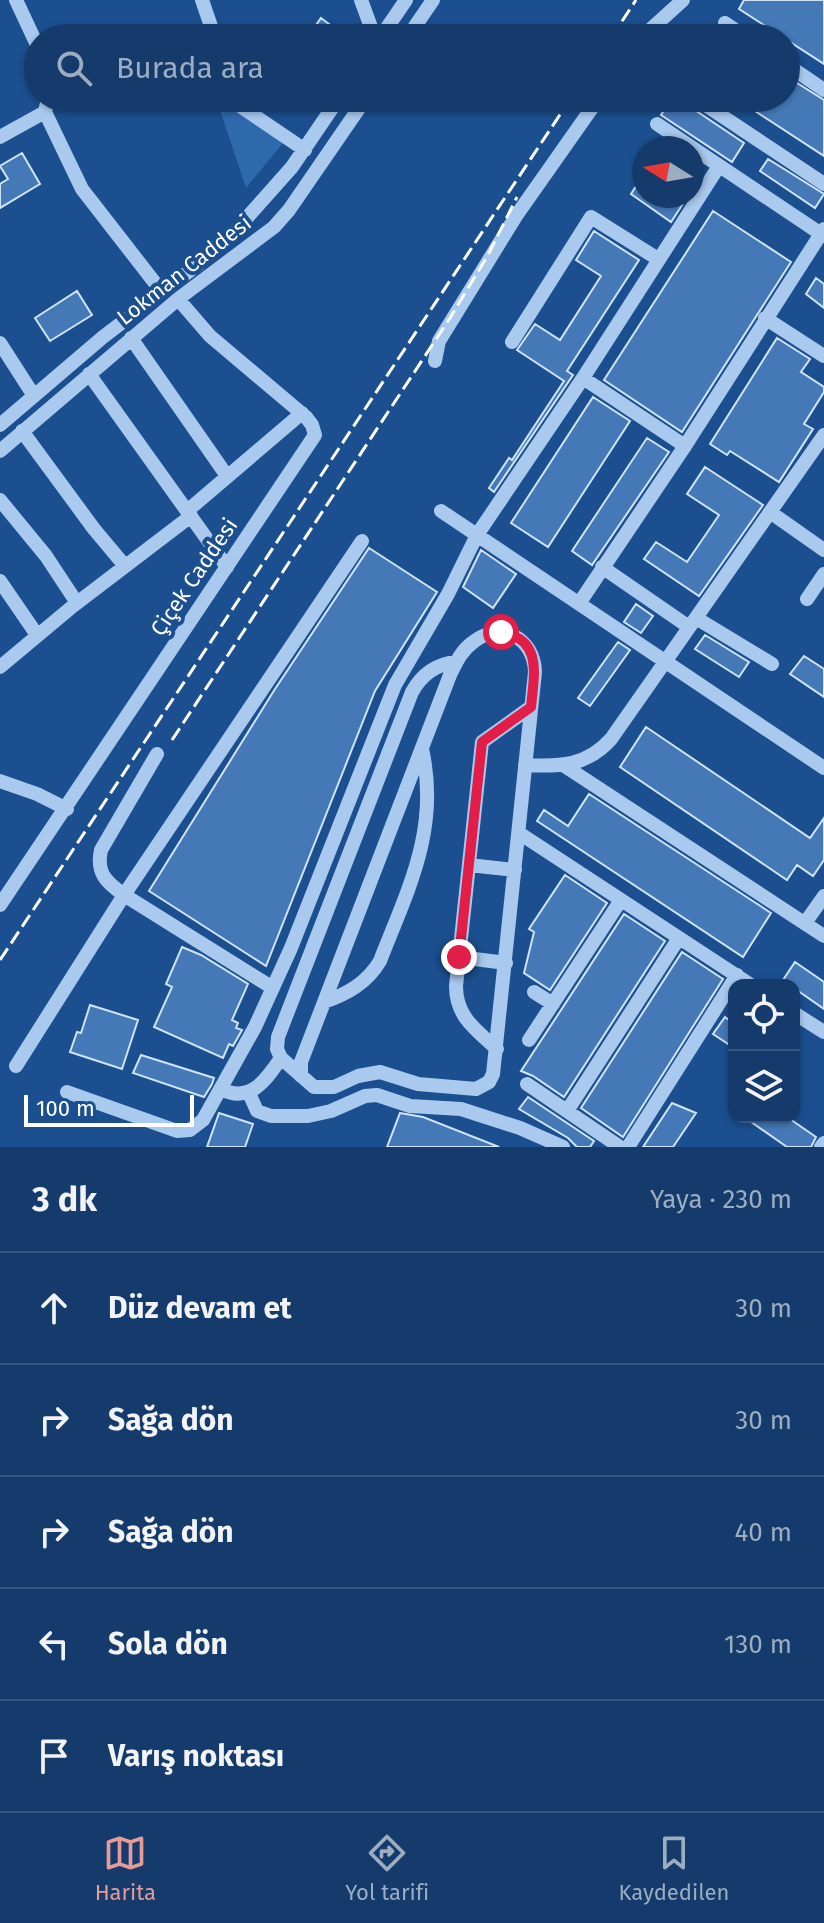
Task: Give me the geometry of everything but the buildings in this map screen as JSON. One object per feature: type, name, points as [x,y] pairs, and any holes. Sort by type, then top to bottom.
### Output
[{"type":"street","points":[[16,0],[27,24]]},
{"type":"street","points":[[202,0],[210,24]]},
{"type":"street","points":[[361,0],[372,24]]},
{"type":"street","points":[[388,24],[406,0]]},
{"type":"street","points":[[417,24],[433,0]]},
{"type":"street","points":[[656,24],[683,0]]},
{"type":"street","points":[[800,74],[824,90]]},
{"type":"street","points":[[0,136],[36,112]]},
{"type":"street","points":[[49,112],[82,189],[162,292]]},
{"type":"street","points":[[249,112],[305,150]]},
{"type":"street","name":"Lokman Caddesi","points":[[0,425],[236,230],[274,189],[330,112]]},
{"type":"street","name":"Lokman Caddesi","points":[[0,451],[178,299],[281,219],[356,112]]},
{"type":"street","points":[[435,361],[439,341],[516,216],[589,112]]},
{"type":"street","points":[[716,112],[824,184]]},
{"type":"street","points":[[580,602],[823,233],[657,124]]},
{"type":"street","points":[[67,1092],[182,1132],[200,1124],[273,988],[395,685],[448,594],[477,535],[583,378],[719,166]]},
{"type":"street","points":[[512,342],[591,217],[658,259]]},
{"type":"street","points":[[0,667],[189,514],[227,476],[302,413],[210,336],[178,299]]},
{"type":"street","points":[[765,318],[824,356]]},
{"type":"street","points":[[131,338],[227,476]]},
{"type":"street","points":[[0,343],[34,396]]},
{"type":"street","points":[[89,374],[227,567]]},
{"type":"street","points":[[583,378],[685,446]]},
{"type":"street","name":"Çiçek Caddesi","points":[[0,905],[315,435],[312,425],[302,413]]},
{"type":"street","points":[[22,431],[125,566]]},
{"type":"street","points":[[525,765],[563,765],[584,761],[604,747],[824,435]]},
{"type":"street","points":[[0,500],[46,556],[77,603]]},
{"type":"street","points":[[441,511],[824,768]]},
{"type":"street","points":[[770,512],[824,550]]},
{"type":"street","points":[[16,1066],[124,895],[362,541]]},
{"type":"street","points":[[602,567],[692,623],[772,664]]},
{"type":"street","points":[[807,599],[824,574]]},
{"type":"street","points":[[0,581],[37,635]]},
{"type":"street","points":[[301,1076],[301,1062],[456,662],[467,647],[484,635],[501,632],[517,637],[526,645],[533,657],[535,672],[497,1049],[491,1078],[476,1089],[418,1084],[380,1072],[358,1076],[334,1087],[318,1088],[306,1083],[281,1058],[277,1049],[278,1037],[412,692],[427,672],[456,662]]},
{"type":"street","points":[[497,1049],[466,1022],[460,1010],[456,986],[482,742],[531,707]]},
{"type":"street","points":[[324,1002],[358,986],[372,974],[380,961],[425,835],[428,791],[422,749]]},
{"type":"street","points":[[157,754],[101,850],[100,865],[105,882],[273,988]]},
{"type":"street","points":[[563,765],[824,936]]},
{"type":"street","points":[[0,781],[67,809]]},
{"type":"street","points":[[519,833],[743,979]]},
{"type":"street","points":[[469,865],[515,870]]},
{"type":"street","points":[[805,923],[824,896]]},
{"type":"street","points":[[529,1040],[621,900]]},
{"type":"street","points":[[567,1111],[679,938]]},
{"type":"street","points":[[459,957],[506,963]]},
{"type":"street","points":[[628,1147],[737,975]]},
{"type":"street","points":[[534,992],[553,1004]]},
{"type":"street","points":[[800,1017],[824,1032]]},
{"type":"street","points":[[221,1089],[235,1094],[249,1093],[260,1086],[281,1058]]},
{"type":"street","points":[[527,1084],[620,1147]]},
{"type":"street","points":[[249,1093],[257,1111],[271,1116],[319,1114],[371,1095],[410,1106],[461,1109],[520,1128],[563,1147]]},
{"type":"shaded area","points":[[221,112],[246,112],[283,143],[246,188]]},
{"type":"railway","points":[[620,24],[636,0]]},
{"type":"railway","points":[[0,960],[562,112]]},
{"type":"railway","points":[[172,740],[450,318],[488,255],[517,197]]},
{"type":"route","points":[[459,957],[482,742],[531,707],[535,672],[533,657],[522,640],[501,632]]}]
